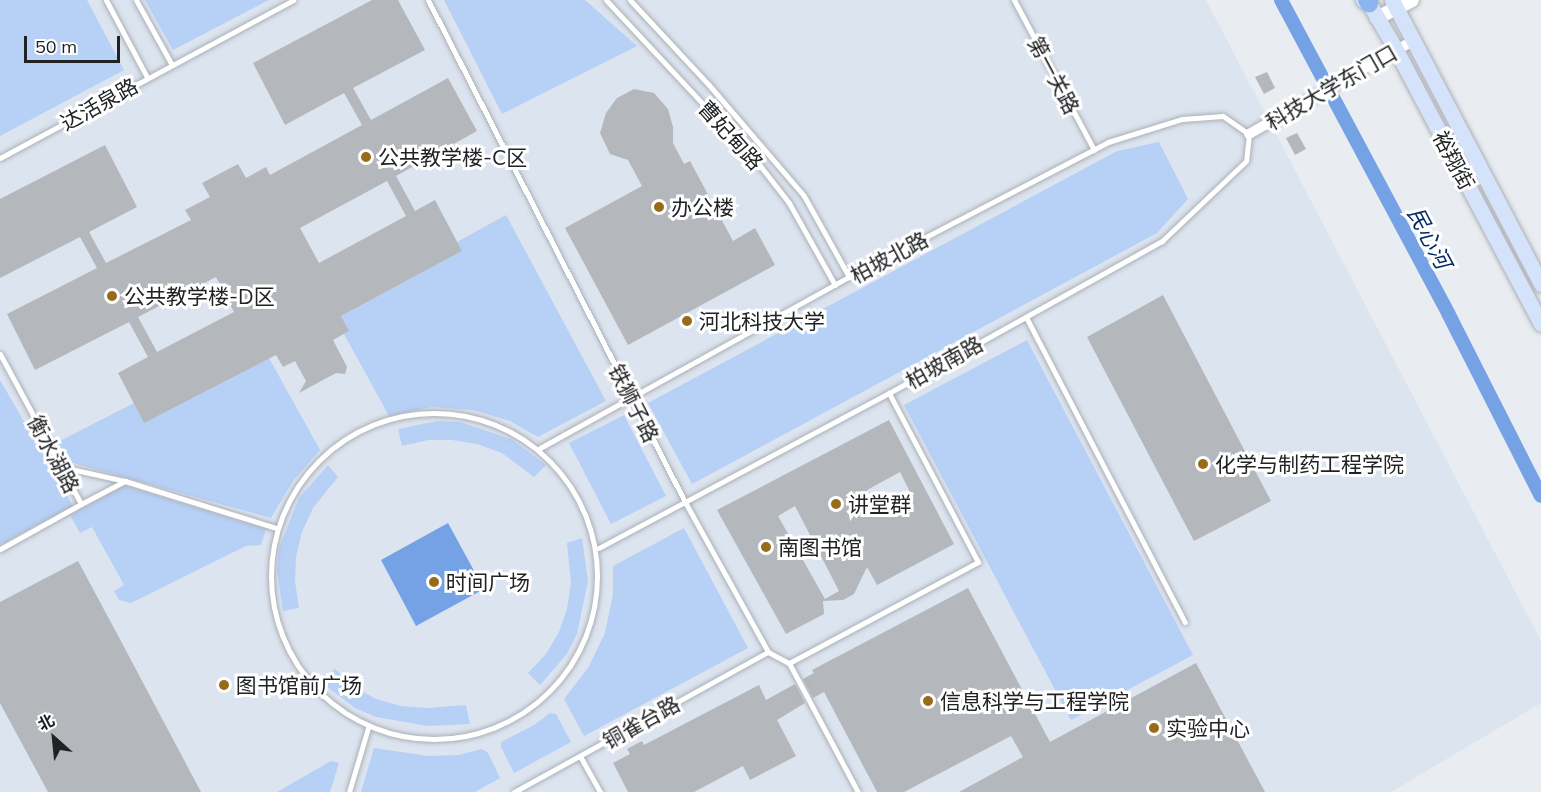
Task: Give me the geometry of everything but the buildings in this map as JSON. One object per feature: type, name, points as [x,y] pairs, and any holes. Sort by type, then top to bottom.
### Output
[{"type":"main road","name":"裕翔街","points":[[1370,4],[1539,316]]},
{"type":"main road","name":"裕翔街","points":[[1394,4],[1541,284]]},
{"type":"street","points":[[1370,4],[1394,4],[1412,0]]},
{"type":"street","name":"科技大学东门口","points":[[1249,134],[1413,41]]},
{"type":"lane","points":[[106,0],[147,77]]},
{"type":"lane","points":[[136,0],[172,65]]},
{"type":"lane","name":"达活泉路","points":[[0,158],[293,0]]},
{"type":"lane","name":"铁狮子路","points":[[428,0],[685,502],[768,652]]},
{"type":"lane","name":"曹妃甸路","points":[[606,0],[758,163],[789,203],[835,285]]},
{"type":"lane","name":"曹妃甸路","points":[[630,0],[709,84],[804,196],[849,277]]},
{"type":"lane","name":"第一关路","points":[[1014,0],[1094,150]]},
{"type":"lane","name":"柏坡北路","points":[[540,448],[849,277],[1108,142],[1182,119],[1223,116],[1249,134]]},
{"type":"lane","name":"柏坡南路","points":[[599,548],[889,393],[1162,241],[1246,161],[1249,134]]},
{"type":"lane","points":[[1026,317],[1185,622]]},
{"type":"lane","name":"衡水湖路","points":[[0,354],[81,504],[0,549]]},
{"type":"lane","points":[[789,663],[978,562],[889,393]]},
{"type":"lane","points":[[420,413],[470,416],[519,435],[540,448],[569,478],[587,514],[599,548],[593,618],[572,663],[538,702],[492,729],[445,738],[405,735],[368,728],[326,702],[288,657],[270,604],[269,565],[276,528],[294,495],[323,458],[368,428],[420,413]]},
{"type":"lane","points":[[62,466],[125,481],[276,528]]},
{"type":"lane","points":[[81,504],[125,481]]},
{"type":"lane","points":[[768,652],[789,663],[858,792]]},
{"type":"lane","name":"铜雀台路","points":[[514,792],[768,652]]},
{"type":"lane","points":[[349,792],[368,728]]},
{"type":"lane","points":[[580,756],[600,792]]},
{"type":"shaded area","name":"河北科技大学","points":[[0,0],[1206,0],[1541,641],[1541,703],[1391,792],[0,792]]},
{"type":"shaded area","points":[[0,0],[87,0],[124,70],[0,136]]},
{"type":"shaded area","points":[[145,0],[269,0],[173,50]]},
{"type":"shaded area","points":[[444,0],[585,0],[637,46],[502,114]]},
{"type":"shaded area","points":[[1159,142],[1188,199],[1157,233],[692,484],[648,403],[1117,151]]},
{"type":"shaded area","points":[[506,215],[606,401],[538,437],[510,421],[473,410],[432,407],[389,416],[344,334],[349,331],[341,316],[462,251],[457,242]]},
{"type":"shaded area","points":[[1027,340],[1193,655],[1071,720],[904,405]]},
{"type":"shaded area","points":[[269,358],[320,450],[293,481],[271,518],[62,460],[54,444],[134,403],[144,422]]},
{"type":"shaded area","points":[[0,380],[73,506],[0,545]]},
{"type":"shaded area","points":[[624,415],[666,496],[611,524],[569,443]]},
{"type":"shaded area","points":[[437,421],[460,422],[511,439],[546,465],[534,477],[502,453],[477,444],[452,440],[428,440],[402,446],[398,429]]},
{"type":"shaded area","points":[[328,465],[338,477],[313,508],[302,532],[296,557],[295,581],[299,608],[283,611],[277,571],[279,548],[299,498]]},
{"type":"shaded area","points":[[124,485],[266,529],[261,545],[246,546],[131,603],[119,600],[114,591],[124,585],[92,527],[80,533],[70,515]]},
{"type":"shaded area","points":[[684,528],[748,648],[584,736],[564,699],[588,668],[605,633],[613,594],[613,566]]},
{"type":"shaded area","points":[[582,538],[588,581],[577,634],[567,654],[540,685],[528,673],[546,654],[559,632],[567,609],[571,583],[567,543]]},
{"type":"shaded area","points":[[335,669],[356,688],[376,699],[401,706],[427,708],[466,705],[470,724],[428,726],[376,717],[355,708],[322,683]]},
{"type":"shaded area","points":[[550,713],[556,714],[571,742],[514,773],[501,747],[501,742],[534,725]]},
{"type":"shaded area","points":[[374,748],[428,756],[458,755],[482,749],[488,753],[500,778],[475,792],[361,792]]},
{"type":"shaded area","points":[[331,761],[339,763],[330,792],[277,792]]},
{"type":"water","points":[[448,523],[484,589],[416,626],[381,560]]},
{"type":"waterway","name":"民心河","points":[[1281,0],[1448,313],[1541,496]]},
{"type":"place","name":"公共教学楼-C区","points":[[366,157]]},
{"type":"place","name":"办公楼","points":[[659,207]]},
{"type":"place","name":"公共教学楼-D区","points":[[112,296]]},
{"type":"place","name":"河北科技大学","points":[[687,321]]},
{"type":"place","name":"化学与制药工程学院","points":[[1203,464]]},
{"type":"place","name":"讲堂群","points":[[836,504]]},
{"type":"place","name":"南图书馆","points":[[766,547]]},
{"type":"place","name":"时间广场","points":[[434,582]]},
{"type":"place","name":"图书馆前广场","points":[[224,685]]},
{"type":"place","name":"信息科学与工程学院","points":[[928,701]]},
{"type":"place","name":"实验中心","points":[[1154,728]]}]
